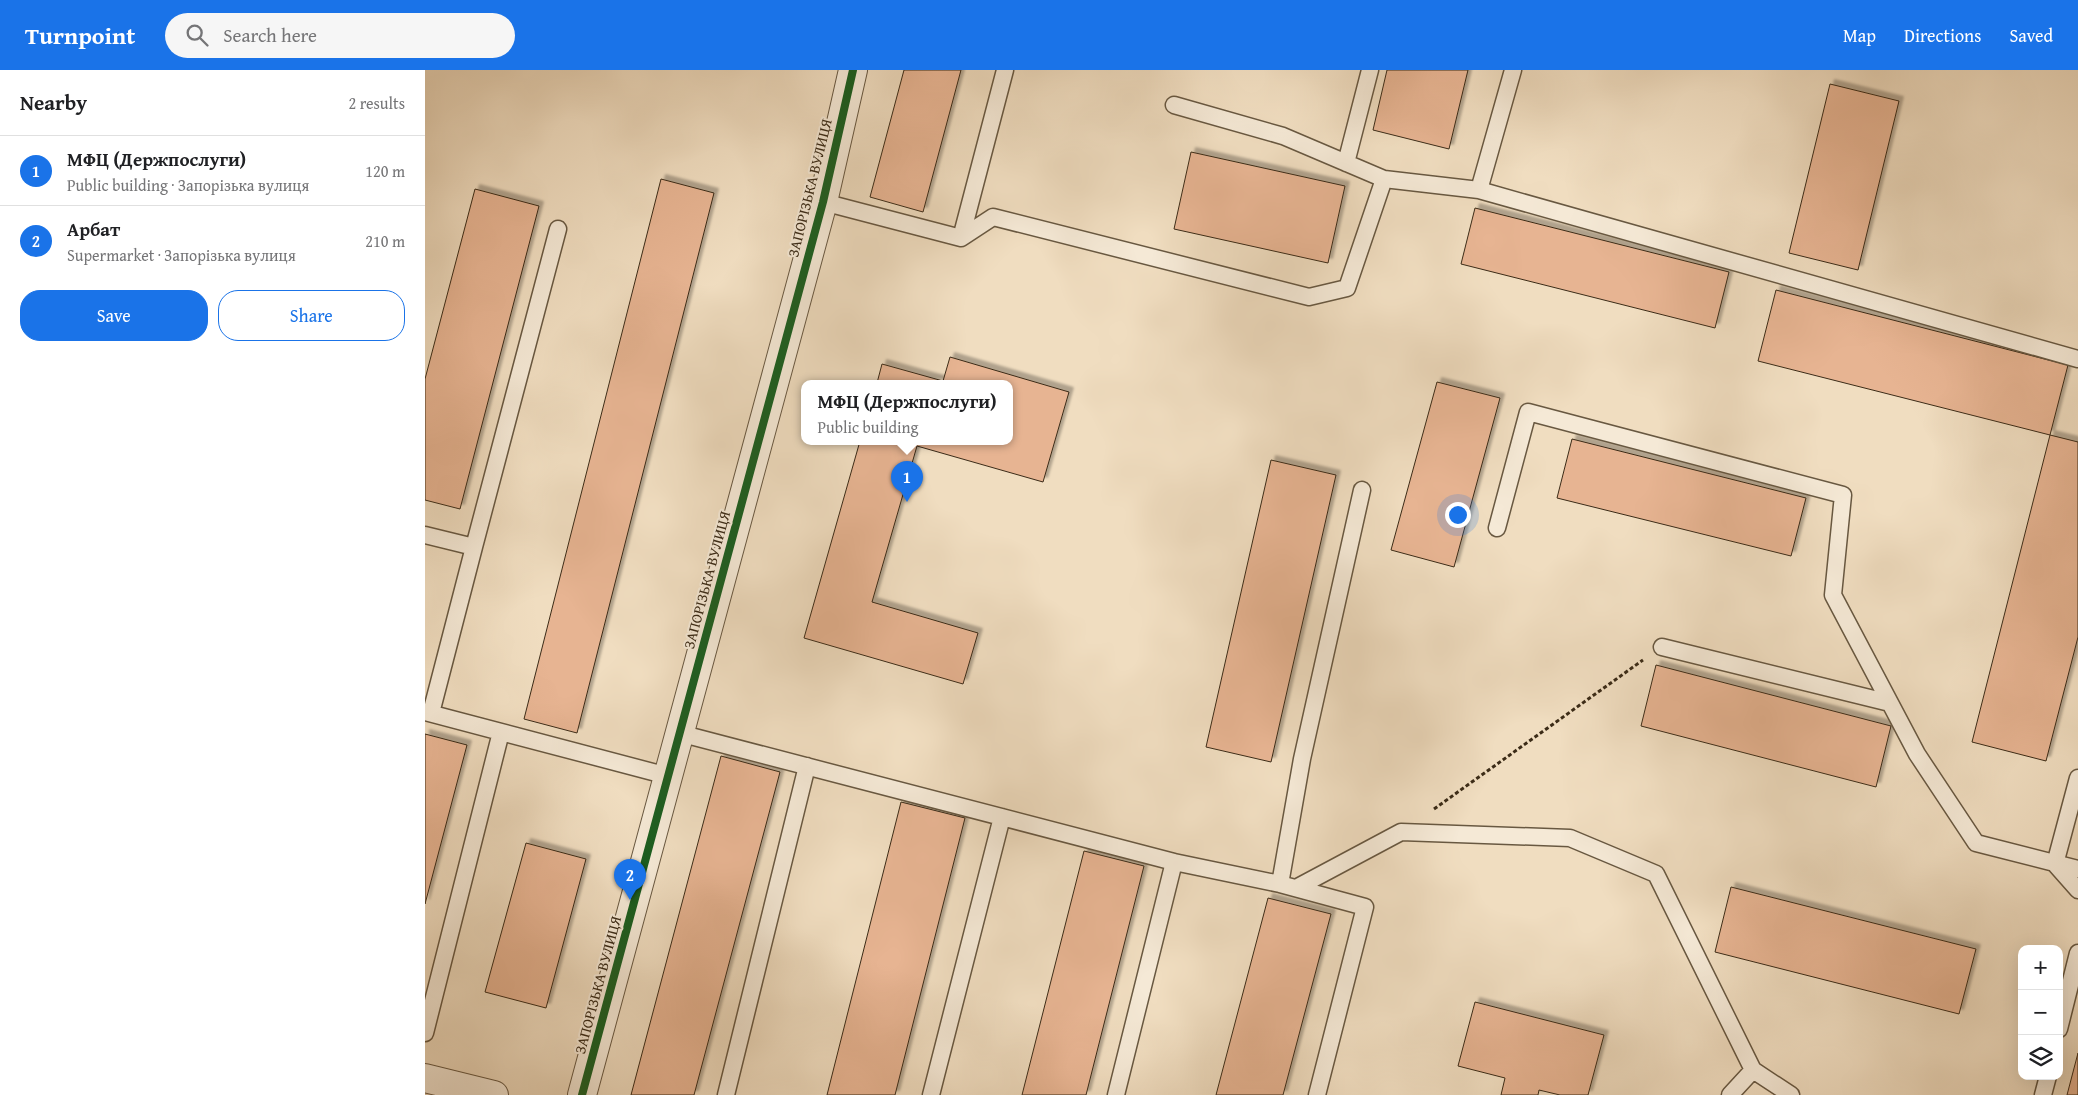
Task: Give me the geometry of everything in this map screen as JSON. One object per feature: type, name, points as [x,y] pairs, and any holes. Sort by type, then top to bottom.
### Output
[{"type":"street","name":"ЗАПОРІЗЬКА ВУЛИЦЯ","points":[[582,1095],[823,202],[853,70]]},
{"type":"street","points":[[425,1078],[494,1095]]},
{"type":"lane","points":[[961,238],[1005,70]]},
{"type":"lane","points":[[1346,163],[1370,70]]},
{"type":"lane","points":[[1479,190],[1513,70]]},
{"type":"lane","points":[[1174,105],[1283,136],[1384,179],[1479,190],[2078,359]]},
{"type":"lane","points":[[823,202],[961,238],[993,217],[1309,296],[1347,288],[1384,179]]},
{"type":"lane","points":[[558,229],[428,713],[668,776]]},
{"type":"lane","points":[[1497,528],[1528,412],[1843,495],[1833,595],[1917,754],[1976,842],[2078,869]]},
{"type":"lane","points":[[1288,886],[1302,758],[1362,490]]},
{"type":"lane","points":[[425,535],[474,547]]},
{"type":"lane","points":[[1662,647],[1890,703]]},
{"type":"lane","points":[[425,1033],[501,732]]},
{"type":"lane","points":[[679,733],[1174,862],[1288,886],[1365,907],[1317,1095]]},
{"type":"lane","points":[[726,1095],[807,766]]},
{"type":"lane","points":[[2055,864],[2078,778]]},
{"type":"lane","points":[[931,1095],[1002,817]]},
{"type":"lane","points":[[1288,886],[1401,832],[1570,838],[1656,874],[1753,1070],[1791,1095]]},
{"type":"lane","points":[[1116,1095],[1174,862]]},
{"type":"lane","points":[[2055,864],[2078,890]]},
{"type":"lane","points":[[2063,1013],[2078,953]]},
{"type":"lane","points":[[1730,1095],[1753,1070]]},
{"type":"lane","points":[[2043,1095],[2047,1080]]},
{"type":"path","points":[[1401,832],[1662,647]]},
{"type":"building","points":[[904,70],[961,70],[923,212],[870,197]]},
{"type":"building","points":[[1387,70],[1468,70],[1449,149],[1373,130]]},
{"type":"building","points":[[1830,84],[1899,101],[1858,270],[1789,253]]},
{"type":"building","points":[[1191,152],[1345,186],[1328,263],[1174,229]]},
{"type":"building","points":[[661,179],[714,193],[577,733],[524,719]]},
{"type":"building","points":[[475,189],[539,206],[460,509],[425,500],[425,379]]},
{"type":"building","points":[[1475,208],[1729,272],[1715,328],[1461,264]]},
{"type":"building","points":[[1776,290],[2068,365],[2050,435],[1758,361]]},
{"type":"building","points":[[950,357],[1069,392],[1043,482],[917,446],[872,602],[978,633],[963,684],[804,638],[859,445],[1013,445],[1013,380],[943,380]]},
{"type":"building","points":[[882,364],[939,380],[878,380]]},
{"type":"building","points":[[1437,382],[1500,398],[1454,567],[1391,550]]},
{"type":"building","points":[[2050,435],[2078,442],[2078,637],[2046,761],[1972,742]]},
{"type":"building","points":[[1572,439],[1806,498],[1791,556],[1557,498]]},
{"type":"building","points":[[1271,460],[1336,475],[1271,762],[1206,747]]},
{"type":"building","points":[[1656,665],[1891,726],[1876,787],[1641,726]]},
{"type":"building","points":[[425,734],[467,745],[425,904]]},
{"type":"building","points":[[721,756],[780,772],[694,1095],[631,1095]]},
{"type":"building","points":[[901,802],[965,818],[895,1095],[827,1095]]},
{"type":"building","points":[[526,843],[586,859],[546,1008],[485,992]]},
{"type":"building","points":[[1084,851],[1144,866],[1086,1095],[1022,1095]]},
{"type":"building","points":[[1731,887],[1976,949],[1959,1014],[1715,952]]},
{"type":"building","points":[[1268,898],[1331,914],[1283,1095],[1216,1095]]},
{"type":"building","points":[[1475,1002],[1604,1035],[1588,1095],[1560,1095],[1539,1090],[1538,1095],[1501,1095],[1505,1078],[1458,1066]]},
{"type":"building","points":[[2078,1053],[2078,1095],[2067,1095]]},
{"type":"cycle path","points":[[582,1095],[823,202],[853,70]]},
{"type":"place","name":"МФЦ (Держпослуги)","points":[[907,502]]},
{"type":"place","name":"Арбат","points":[[630,900]]}]
